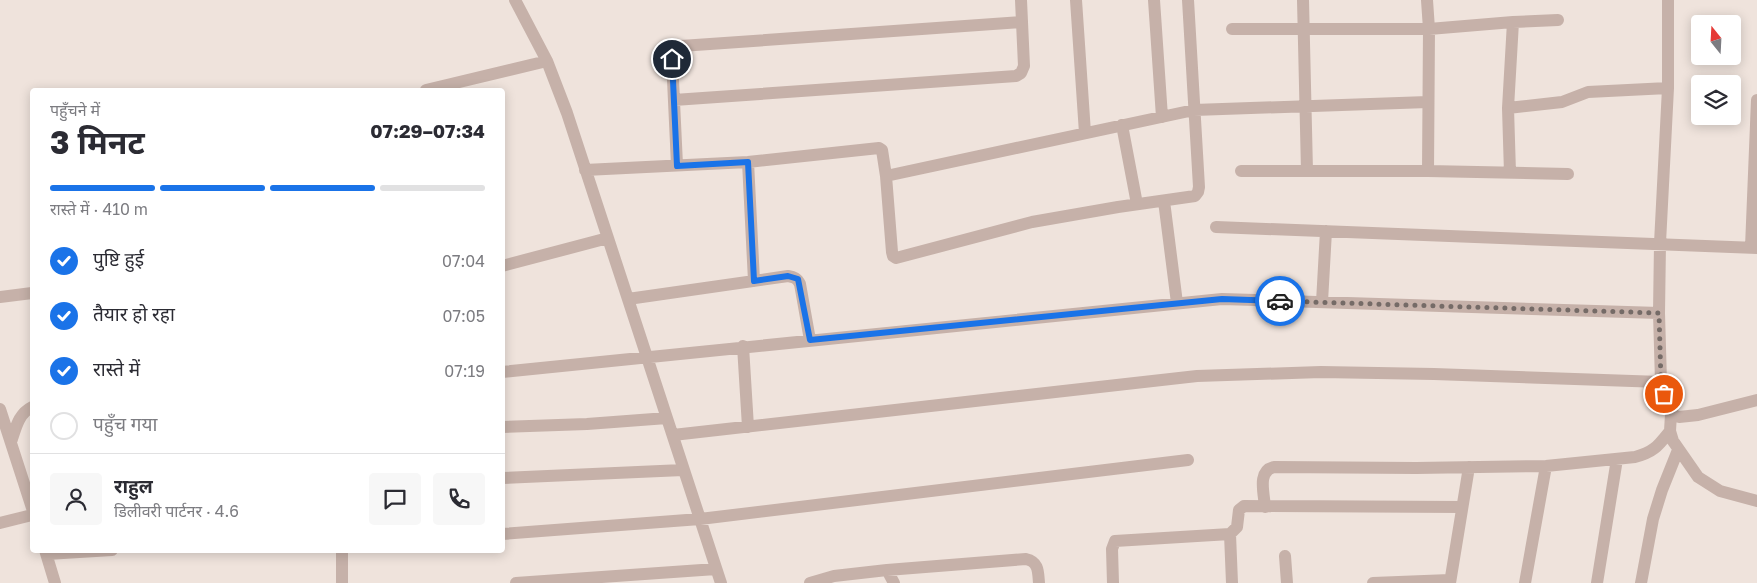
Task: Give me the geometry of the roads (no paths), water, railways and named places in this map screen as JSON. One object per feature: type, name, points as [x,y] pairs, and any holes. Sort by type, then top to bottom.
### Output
[{"type":"street","points":[[515,0],[547,61],[567,113],[721,583]]},
{"type":"street","points":[[674,100],[1016,76],[1021,73],[1024,66],[1021,0]]},
{"type":"street","points":[[1076,0],[1085,133]]},
{"type":"street","points":[[1154,0],[1162,117]]},
{"type":"street","points":[[585,170],[748,162],[879,148],[882,150],[886,176],[892,252],[896,258],[1032,222],[1195,196],[1198,192],[1188,0]]},
{"type":"street","points":[[1303,0],[1307,171]]},
{"type":"street","points":[[1427,0],[1430,29],[1428,171]]},
{"type":"street","points":[[1668,0],[1668,88],[1660,243],[1659,313],[1661,382],[1671,414],[1670,431],[1673,442],[1698,477],[1720,491],[1757,501]]},
{"type":"street","points":[[1232,30],[1430,29],[1558,20]]},
{"type":"street","points":[[677,166],[673,52],[676,48],[681,46],[1022,22]]},
{"type":"street","points":[[1510,173],[1508,108],[1513,22]]},
{"type":"street","points":[[434,88],[547,61]]},
{"type":"street","points":[[1508,108],[1562,102],[1588,92],[1668,88]]},
{"type":"street","points":[[1216,227],[1754,247],[1757,100]]},
{"type":"street","points":[[886,176],[1194,110],[1428,102]]},
{"type":"street","points":[[1122,126],[1137,204]]},
{"type":"street","points":[[748,162],[754,281]]},
{"type":"street","points":[[1241,171],[1428,171],[1568,174]]},
{"type":"street","points":[[1164,201],[1176,303]]},
{"type":"street","points":[[1322,302],[1326,231]]},
{"type":"street","points":[[505,265],[608,238]]},
{"type":"street","points":[[628,299],[788,276],[798,279],[810,340]]},
{"type":"street","points":[[0,297],[30,293]]},
{"type":"street","points":[[505,372],[743,346],[1222,299],[1659,313]]},
{"type":"street","points":[[743,346],[748,427]]},
{"type":"street","points":[[673,435],[1197,376],[1321,372],[1661,382]]},
{"type":"street","points":[[1671,414],[1679,417],[1698,414],[1757,400]]},
{"type":"street","points":[[11,442],[20,418],[25,410],[30,407]]},
{"type":"street","points":[[0,409],[30,493]]},
{"type":"street","points":[[505,427],[587,424],[667,418]]},
{"type":"street","points":[[1265,506],[1263,478],[1264,472],[1268,468],[1546,466],[1635,457],[1649,453],[1658,446],[1670,431]]},
{"type":"street","points":[[1641,583],[1653,520],[1662,490],[1678,450]]},
{"type":"street","points":[[1597,583],[1617,459]]},
{"type":"street","points":[[505,534],[700,519],[1188,460]]},
{"type":"street","points":[[1525,583],[1546,466]]},
{"type":"street","points":[[1372,583],[1450,582],[1469,467]]},
{"type":"street","points":[[505,478],[684,470]]},
{"type":"street","points":[[1113,583],[1112,549],[1115,541],[1230,534],[1237,527],[1241,507],[1462,507]]},
{"type":"street","points":[[0,523],[30,516]]},
{"type":"street","points":[[1230,534],[1232,583]]},
{"type":"street","points":[[46,553],[56,583]]},
{"type":"street","points":[[342,553],[342,583]]},
{"type":"street","points":[[1285,556],[1287,583]]},
{"type":"street","points":[[816,582],[834,576],[887,570],[1026,559],[1032,560],[1036,564],[1039,583]]},
{"type":"street","points":[[516,583],[716,569]]},
{"type":"street","points":[[887,570],[894,583]]}]
